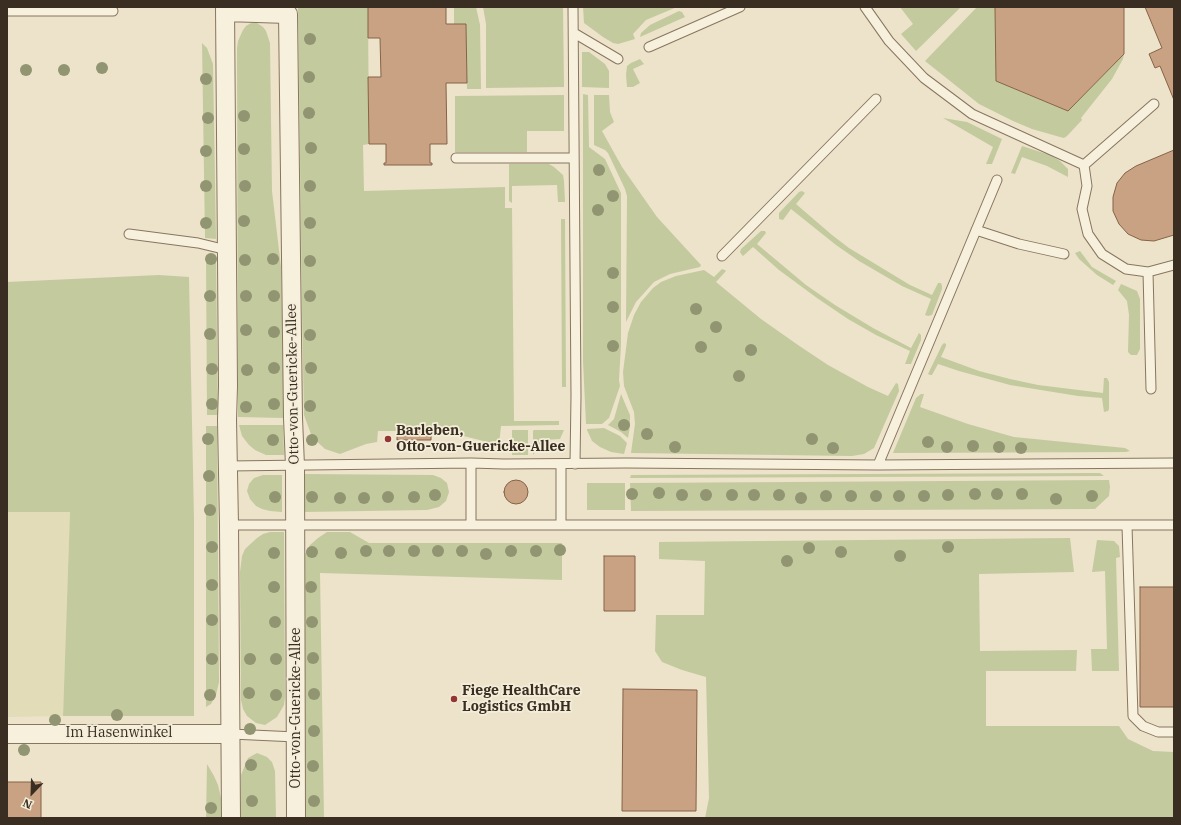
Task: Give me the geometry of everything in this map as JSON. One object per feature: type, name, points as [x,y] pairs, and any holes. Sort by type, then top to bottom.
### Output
[{"type":"street","name":"Otto-von-Guericke-Allee","points":[[231,818],[229,525],[226,420],[228,386],[225,9],[288,11],[293,418],[295,466],[296,818]]},
{"type":"street","name":"Im Hasenwinkel","points":[[7,734],[231,734]]},
{"type":"lane","points":[[573,7],[576,396],[575,464]]},
{"type":"lane","points":[[649,47],[740,7]]},
{"type":"lane","points":[[865,7],[889,41],[924,78],[972,114],[1084,165]]},
{"type":"lane","points":[[7,11],[113,11]]},
{"type":"lane","points":[[574,32],[618,59]]},
{"type":"lane","points":[[722,256],[876,99]]},
{"type":"lane","points":[[1084,165],[1154,104]]},
{"type":"lane","points":[[456,158],[574,158]]},
{"type":"lane","points":[[1084,165],[1087,186],[1082,209],[1088,234],[1102,254],[1126,269],[1148,272],[1174,265]]},
{"type":"lane","points":[[878,465],[997,180]]},
{"type":"lane","points":[[976,230],[1019,244],[1064,254]]},
{"type":"lane","points":[[129,234],[198,243],[227,250]]},
{"type":"lane","points":[[1148,272],[1151,389]]},
{"type":"lane","points":[[471,463],[471,525]]},
{"type":"lane","points":[[228,466],[471,463],[878,465],[1174,463]]},
{"type":"lane","points":[[561,464],[561,525]]},
{"type":"lane","points":[[229,525],[1174,525]]},
{"type":"lane","points":[[1127,526],[1133,716],[1143,726],[1158,732],[1174,732]]},
{"type":"lane","points":[[231,734],[296,737]]},
{"type":"shaded area","points":[[7,512],[70,512],[63,716],[7,717]]},
{"type":"green space","points":[[298,7],[368,7],[369,144],[363,145],[364,191],[505,187],[505,208],[512,208],[514,421],[559,421],[559,425],[501,426],[499,445],[444,431],[378,431],[377,442],[366,444],[340,454],[325,449],[312,437],[304,415]]},
{"type":"green space","points":[[454,7],[476,7],[480,25],[481,89],[467,89],[466,24],[454,24]]},
{"type":"green space","points":[[483,7],[563,7],[564,87],[486,88],[486,24]]},
{"type":"green space","points":[[583,7],[677,7],[646,20],[633,34],[635,39],[618,44],[613,43],[603,37],[584,23]]},
{"type":"green space","points":[[900,7],[961,7],[916,51],[901,34],[913,24]]},
{"type":"green space","points":[[977,7],[995,7],[996,81],[1068,111],[1124,54],[1123,59],[1112,79],[1081,118],[1082,120],[1067,136],[1064,138],[1032,129],[979,104],[925,61]]},
{"type":"green space","points":[[679,11],[682,12],[685,17],[640,37],[641,33],[650,25]]},
{"type":"green space","points":[[251,23],[257,23],[263,27],[270,43],[272,191],[281,267],[284,418],[238,417],[237,48],[238,41],[243,30]]},
{"type":"green space","points":[[202,43],[207,48],[213,64],[216,239],[205,238]]},
{"type":"green space","points":[[582,52],[589,52],[605,64],[609,71],[609,88],[582,87]]},
{"type":"green space","points":[[640,59],[644,64],[633,69],[640,83],[633,87],[627,87],[627,66]]},
{"type":"green space","points":[[583,94],[588,95],[589,147],[605,159],[621,193],[620,386],[609,418],[602,424],[586,424],[583,361]]},
{"type":"green space","points":[[564,95],[564,131],[527,131],[527,152],[455,152],[455,96]]},
{"type":"green space","points":[[594,95],[609,95],[610,112],[614,122],[602,131],[622,167],[657,217],[701,265],[700,267],[670,274],[654,282],[636,302],[626,322],[627,196],[608,153],[594,145]]},
{"type":"green space","points":[[943,118],[967,122],[1002,139],[992,164],[986,164],[993,147]]},
{"type":"green space","points":[[1022,146],[1050,155],[1060,161],[1068,169],[1068,177],[1047,166],[1022,157],[1015,174],[1011,173]]},
{"type":"green space","points":[[509,164],[549,164],[554,167],[563,175],[565,202],[558,202],[557,185],[512,186],[512,203],[509,201]]},
{"type":"green space","points":[[802,191],[805,193],[796,204],[849,248],[910,285],[932,295],[938,283],[941,283],[942,289],[932,315],[925,315],[931,299],[902,286],[859,261],[836,245],[791,209],[783,220],[779,219],[779,213],[799,192]]},
{"type":"green space","points":[[561,219],[565,219],[566,387],[562,387]]},
{"type":"green space","points":[[761,231],[765,231],[766,233],[757,244],[806,285],[835,305],[873,328],[911,348],[919,333],[921,335],[921,340],[911,364],[905,364],[910,351],[876,335],[848,319],[779,270],[753,247],[743,256],[740,252],[741,249]]},
{"type":"green space","points":[[1080,251],[1092,267],[1116,281],[1113,285],[1097,275],[1079,259],[1075,253]]},
{"type":"green space","points":[[206,255],[216,257],[218,415],[207,415]]},
{"type":"green space","points":[[722,269],[726,271],[716,282],[761,319],[828,365],[888,396],[896,383],[898,384],[899,391],[874,448],[864,454],[852,456],[631,453],[635,424],[634,412],[624,386],[623,372],[628,333],[634,315],[641,302],[653,288],[661,282],[676,276],[704,270],[714,277]]},
{"type":"green space","points":[[159,275],[189,277],[194,520],[194,716],[63,716],[70,512],[7,512],[7,282]]},
{"type":"green space","points":[[1121,284],[1137,291],[1140,299],[1140,349],[1137,355],[1131,355],[1128,352],[1129,315],[1127,301],[1118,290]]},
{"type":"green space","points":[[944,343],[946,346],[941,357],[979,371],[1010,379],[1038,385],[1103,393],[1104,378],[1107,378],[1109,382],[1109,409],[1108,411],[1104,412],[1102,398],[1078,396],[1010,385],[938,364],[932,375],[930,375],[928,374]]},
{"type":"green space","points":[[621,394],[630,415],[628,438],[621,432],[608,425],[614,419]]},
{"type":"green space","points":[[921,394],[924,394],[920,407],[968,424],[1014,437],[1125,448],[1130,451],[893,453],[916,398]]},
{"type":"green space","points":[[239,425],[283,425],[284,455],[266,455],[255,450],[242,436]]},
{"type":"green space","points":[[206,426],[217,426],[219,682],[216,695],[211,704],[206,707]]},
{"type":"green space","points":[[604,428],[620,436],[627,443],[624,454],[611,452],[592,441],[587,429]]},
{"type":"green space","points":[[512,430],[528,430],[528,455],[512,455]]},
{"type":"green space","points":[[534,430],[564,430],[560,439],[543,440],[533,455]]},
{"type":"green space","points":[[1100,473],[1104,476],[630,478],[631,475]]},
{"type":"green space","points":[[304,474],[433,475],[441,478],[447,483],[449,492],[446,501],[439,507],[427,510],[304,512]]},
{"type":"green space","points":[[263,475],[282,475],[282,512],[262,509],[256,506],[250,499],[247,491],[249,484],[254,478]]},
{"type":"green space","points":[[1109,480],[1109,496],[1095,509],[631,511],[630,483]]},
{"type":"green space","points":[[587,483],[625,483],[625,510],[587,510]]},
{"type":"green space","points":[[270,532],[284,532],[285,697],[284,705],[277,717],[265,725],[256,723],[247,716],[243,709],[241,700],[240,572],[242,556],[245,549],[257,538]]},
{"type":"green space","points":[[327,532],[350,532],[369,543],[562,543],[562,580],[320,573],[324,818],[305,818],[303,655],[305,554],[310,545]]},
{"type":"green space","points":[[1070,538],[1074,572],[979,574],[980,651],[1077,650],[1076,671],[986,671],[986,726],[1119,726],[1128,739],[1153,751],[1174,752],[1174,818],[705,818],[709,798],[706,677],[662,662],[655,651],[656,615],[704,615],[705,561],[659,559],[659,542]]},
{"type":"green space","points":[[1097,540],[1114,541],[1119,546],[1120,557],[1116,558],[1119,671],[1092,671],[1091,649],[1107,649],[1105,571],[1092,572]]},
{"type":"green space","points":[[257,753],[267,757],[272,762],[275,771],[276,818],[241,818],[241,775],[248,758]]},
{"type":"green space","points":[[207,764],[218,785],[221,798],[221,818],[206,818]]},
{"type":"building","points":[[368,7],[446,7],[446,24],[466,24],[467,83],[446,83],[447,144],[430,144],[430,163],[432,163],[432,165],[384,165],[384,163],[386,163],[386,144],[369,144],[368,77],[381,77],[380,38],[368,38]]},
{"type":"building","points":[[995,7],[1124,7],[1124,54],[1068,111],[996,81]]},
{"type":"building","points":[[1145,7],[1174,7],[1174,100],[1160,66],[1155,68],[1149,54],[1162,48]]},
{"type":"building","points":[[1174,150],[1174,235],[1154,241],[1141,240],[1128,234],[1119,224],[1113,211],[1113,197],[1117,183],[1125,173],[1136,166]]},
{"type":"building","points":[[397,430],[431,430],[431,440],[397,440]]},
{"type":"building","points":[[516,480],[525,483],[528,492],[525,501],[516,504],[507,501],[504,492],[507,483]]},
{"type":"building","points":[[604,556],[635,556],[635,611],[604,611]]},
{"type":"building","points":[[1140,587],[1174,587],[1174,707],[1140,707]]},
{"type":"building","points":[[623,689],[697,690],[696,811],[622,811]]},
{"type":"building","points":[[7,782],[41,782],[41,818],[7,818]]},
{"type":"place","name":"Barleben, Otto-von-Guericke-Allee","points":[[388,439]]},
{"type":"place","name":"Fiege HealthCare Logistics GmbH","points":[[454,699]]}]
